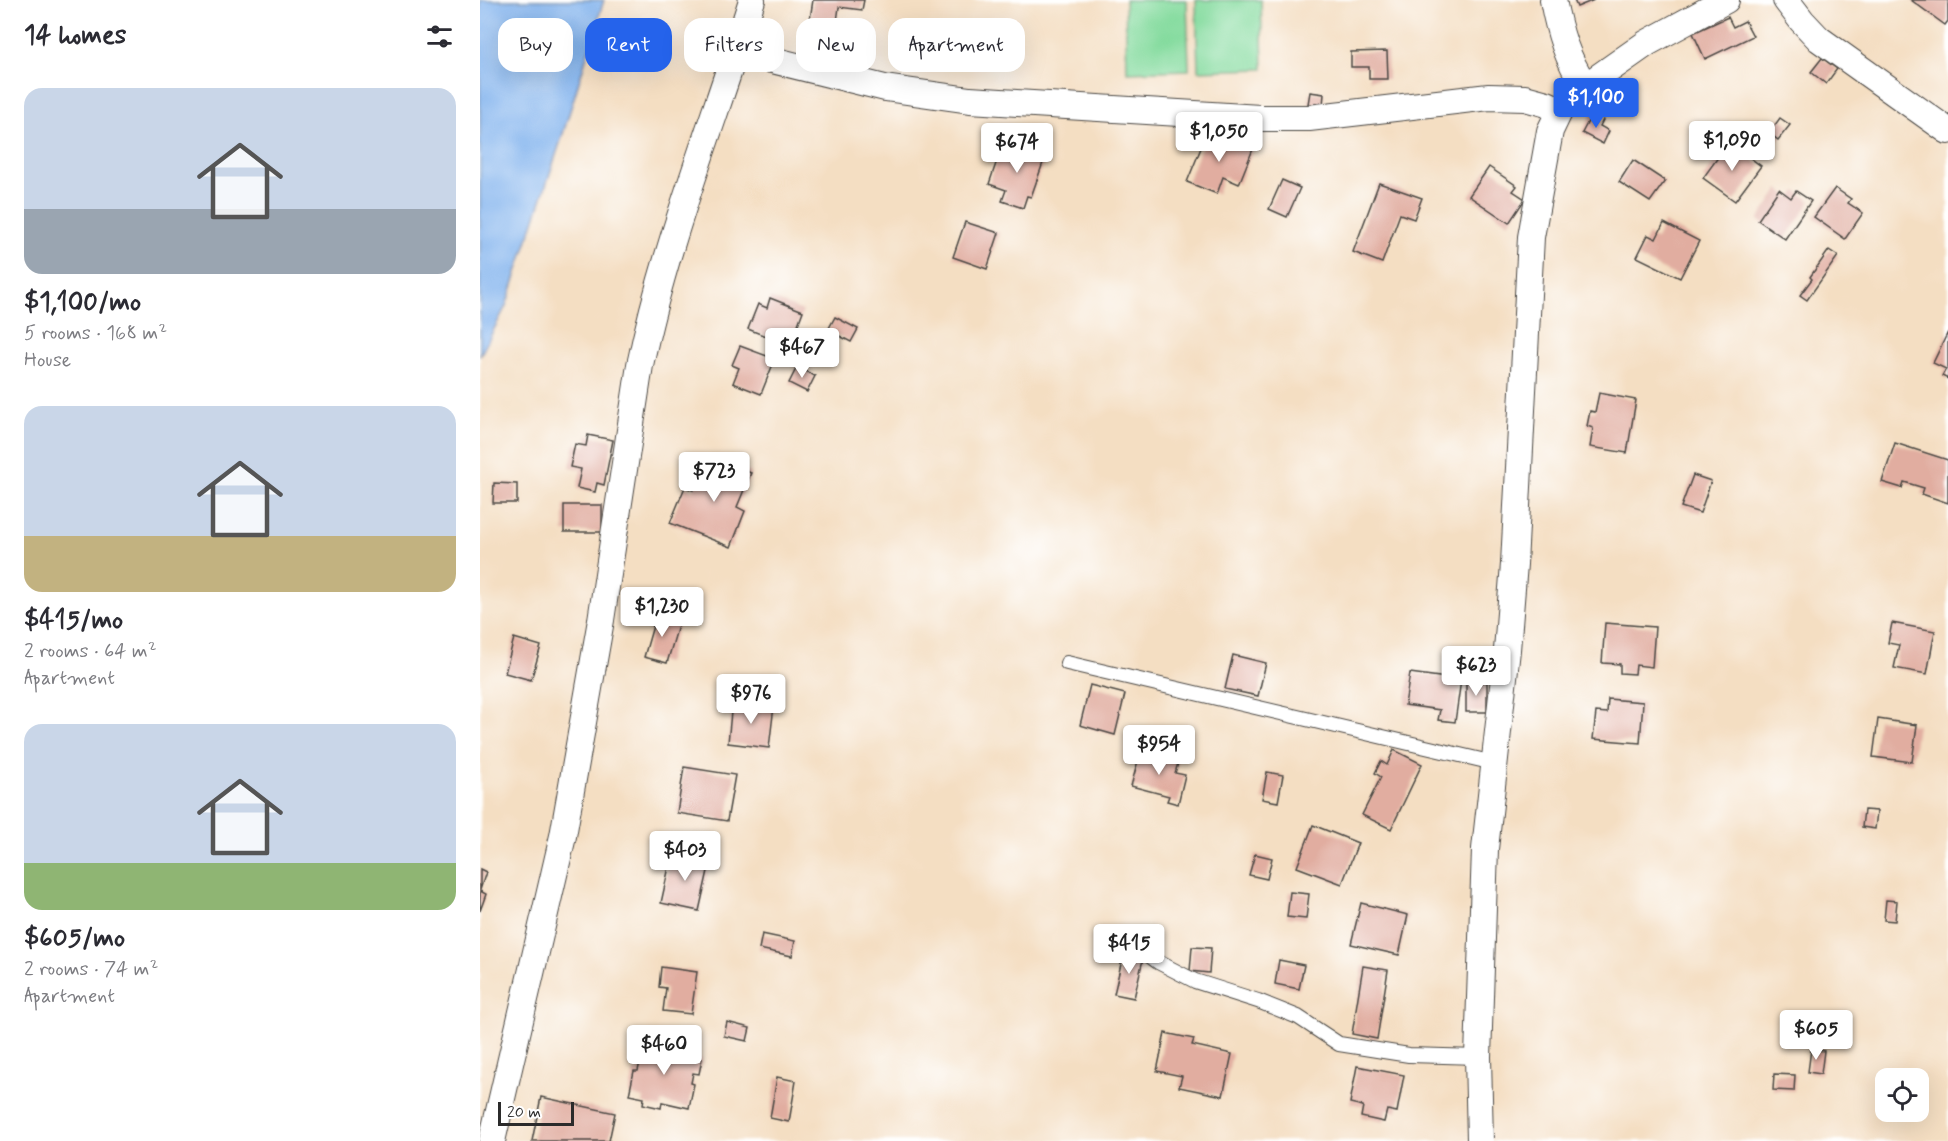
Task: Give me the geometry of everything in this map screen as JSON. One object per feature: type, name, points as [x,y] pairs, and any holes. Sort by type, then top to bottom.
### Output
[{"type":"street","points":[[746,18],[752,0]]},
{"type":"street","points":[[1553,0],[1564,48],[1572,67],[1585,86]]},
{"type":"street","points":[[1480,1141],[1478,1057],[1485,860],[1513,575],[1532,237],[1546,144],[1560,110],[1585,86],[1647,43],[1726,0]]},
{"type":"street","points":[[1786,0],[1820,39],[1948,131]]},
{"type":"street","points":[[784,63],[885,88],[970,100],[1260,118],[1309,118],[1421,103],[1489,97],[1525,98],[1560,110]]},
{"type":"street","points":[[492,1141],[563,836],[601,620],[647,332],[690,182],[729,72]]},
{"type":"lane","points":[[1067,663],[1494,763]]},
{"type":"lane","points":[[1131,942],[1158,962],[1195,981],[1258,1001],[1298,1017],[1339,1044],[1409,1055],[1478,1057]]},
{"type":"green space","points":[[1125,0],[1187,0],[1189,70],[1127,72]]},
{"type":"green space","points":[[1196,0],[1261,0],[1263,69],[1198,71]]},
{"type":"water","points":[[480,0],[604,0],[598,18],[585,18],[585,62],[562,137],[506,306],[480,356]]},
{"type":"building","points":[[813,0],[864,0],[862,10],[839,7],[837,18],[810,18]]},
{"type":"building","points":[[1574,0],[1594,0],[1577,7]]},
{"type":"building","points":[[1911,0],[1948,0],[1948,21],[1945,25]]},
{"type":"building","points":[[1728,17],[1733,27],[1745,21],[1753,36],[1705,59],[1693,33]]},
{"type":"building","points":[[1387,51],[1388,79],[1369,79],[1369,67],[1351,67],[1351,52]]},
{"type":"building","points":[[1822,58],[1837,69],[1826,84],[1811,72]]},
{"type":"building","points":[[1310,92],[1324,94],[1323,105],[1308,104]]},
{"type":"building","points":[[1593,112],[1604,118],[1600,126],[1609,131],[1603,144],[1582,133]]},
{"type":"building","points":[[1780,118],[1790,125],[1778,140],[1769,133]]},
{"type":"building","points":[[1208,131],[1253,149],[1239,184],[1223,177],[1217,194],[1187,182]]},
{"type":"building","points":[[1729,142],[1761,166],[1735,201],[1703,178]]},
{"type":"building","points":[[1003,143],[1045,157],[1031,197],[1027,196],[1023,208],[1002,201],[1006,190],[989,184]]},
{"type":"building","points":[[1633,160],[1665,181],[1650,202],[1619,182]]},
{"type":"building","points":[[1489,167],[1517,186],[1513,191],[1525,199],[1509,223],[1469,196]]},
{"type":"building","points":[[1282,180],[1300,188],[1287,217],[1269,209]]},
{"type":"building","points":[[1379,183],[1422,198],[1414,219],[1400,214],[1382,263],[1353,252]]},
{"type":"building","points":[[1835,188],[1851,199],[1848,203],[1863,213],[1845,239],[1814,217]]},
{"type":"building","points":[[1779,189],[1791,198],[1796,191],[1811,201],[1785,239],[1758,220]]},
{"type":"building","points":[[965,222],[999,233],[987,269],[953,257]]},
{"type":"building","points":[[1664,223],[1699,241],[1680,278],[1637,257],[1648,235],[1656,239]]},
{"type":"building","points":[[1829,250],[1838,256],[1807,300],[1800,295]]},
{"type":"building","points":[[770,298],[803,311],[790,346],[748,329],[758,304],[767,308]]},
{"type":"building","points":[[835,317],[858,329],[851,342],[828,330]]},
{"type":"building","points":[[1948,332],[1948,379],[1942,376],[1946,369],[1933,363]]},
{"type":"building","points":[[740,346],[775,359],[761,394],[733,383],[739,368],[732,365]]},
{"type":"building","points":[[797,367],[815,376],[807,392],[789,383]]},
{"type":"building","points":[[1599,393],[1636,400],[1627,453],[1590,447],[1593,428],[1587,426],[1590,411],[1595,412]]},
{"type":"building","points":[[588,435],[613,440],[604,485],[597,483],[595,492],[577,488],[581,469],[570,467],[575,444],[586,446]]},
{"type":"building","points":[[1895,443],[1948,460],[1948,503],[1922,494],[1924,488],[1904,482],[1902,488],[1882,482]]},
{"type":"building","points":[[707,456],[751,473],[737,507],[745,511],[731,547],[670,523],[685,487],[693,490]]},
{"type":"building","points":[[1693,475],[1711,481],[1700,513],[1681,507]]},
{"type":"building","points":[[494,483],[517,484],[517,503],[493,503]]},
{"type":"building","points":[[564,505],[602,505],[602,532],[564,532]]},
{"type":"building","points":[[657,612],[680,619],[667,663],[644,657]]},
{"type":"building","points":[[1605,623],[1655,627],[1652,667],[1636,665],[1635,674],[1620,673],[1620,664],[1602,663]]},
{"type":"building","points":[[1892,623],[1935,631],[1927,674],[1894,668],[1899,645],[1888,643]]},
{"type":"building","points":[[514,638],[541,646],[531,680],[505,673]]},
{"type":"building","points":[[1233,655],[1266,663],[1258,696],[1225,689]]},
{"type":"building","points":[[1410,673],[1461,680],[1455,722],[1438,720],[1440,710],[1405,705]]},
{"type":"building","points":[[1466,682],[1487,682],[1487,712],[1466,712]]},
{"type":"building","points":[[1090,685],[1125,694],[1115,735],[1080,725]]},
{"type":"building","points":[[1608,699],[1643,702],[1640,743],[1593,739],[1596,712],[1607,713]]},
{"type":"building","points":[[732,702],[774,706],[769,748],[728,743]]},
{"type":"building","points":[[1878,719],[1917,725],[1912,762],[1873,757]]},
{"type":"building","points":[[1141,750],[1179,760],[1175,773],[1185,775],[1178,804],[1167,801],[1169,796],[1131,786]]},
{"type":"building","points":[[1394,750],[1422,764],[1391,829],[1362,815],[1381,777],[1375,773],[1381,761],[1387,765]]},
{"type":"building","points":[[684,767],[735,775],[727,821],[677,813]]},
{"type":"building","points":[[1267,772],[1283,775],[1278,802],[1262,799]]},
{"type":"building","points":[[1864,810],[1877,811],[1875,829],[1862,827]]},
{"type":"building","points":[[1313,825],[1358,843],[1342,884],[1297,867]]},
{"type":"building","points":[[672,853],[710,862],[699,911],[661,903]]},
{"type":"building","points":[[1255,854],[1272,858],[1267,879],[1249,875]]},
{"type":"building","points":[[480,869],[486,872],[480,890]]},
{"type":"building","points":[[480,891],[486,894],[480,911]]},
{"type":"building","points":[[1290,892],[1309,894],[1306,919],[1287,917]]},
{"type":"building","points":[[1886,900],[1897,901],[1895,921],[1884,920]]},
{"type":"building","points":[[1361,903],[1408,915],[1399,955],[1351,944]]},
{"type":"building","points":[[762,934],[795,941],[792,956],[759,949]]},
{"type":"building","points":[[1192,947],[1211,948],[1209,973],[1190,971]]},
{"type":"building","points":[[1124,951],[1144,955],[1134,998],[1114,994]]},
{"type":"building","points":[[1279,960],[1304,965],[1299,989],[1275,984]]},
{"type":"building","points":[[1363,966],[1388,970],[1377,1039],[1352,1034]]},
{"type":"building","points":[[661,967],[697,972],[691,1014],[663,1011],[666,988],[659,987]]},
{"type":"building","points":[[727,1022],[750,1028],[747,1041],[724,1036]]},
{"type":"building","points":[[1165,1033],[1194,1039],[1192,1045],[1232,1054],[1223,1096],[1179,1087],[1182,1076],[1157,1071]]},
{"type":"building","points":[[658,1043],[676,1047],[675,1052],[702,1059],[699,1074],[693,1073],[691,1083],[694,1084],[689,1108],[662,1102],[661,1108],[643,1104],[644,1098],[629,1095],[634,1071],[638,1071],[641,1057],[633,1056],[636,1044],[657,1049]]},
{"type":"building","points":[[1811,1049],[1824,1051],[1821,1074],[1808,1072]]},
{"type":"building","points":[[1357,1066],[1404,1075],[1397,1112],[1387,1110],[1384,1122],[1361,1117],[1363,1106],[1350,1103]]},
{"type":"building","points":[[1774,1074],[1795,1075],[1794,1091],[1773,1090]]},
{"type":"building","points":[[777,1077],[796,1081],[789,1122],[770,1118]]},
{"type":"building","points":[[541,1097],[615,1113],[609,1141],[532,1141]]}]
